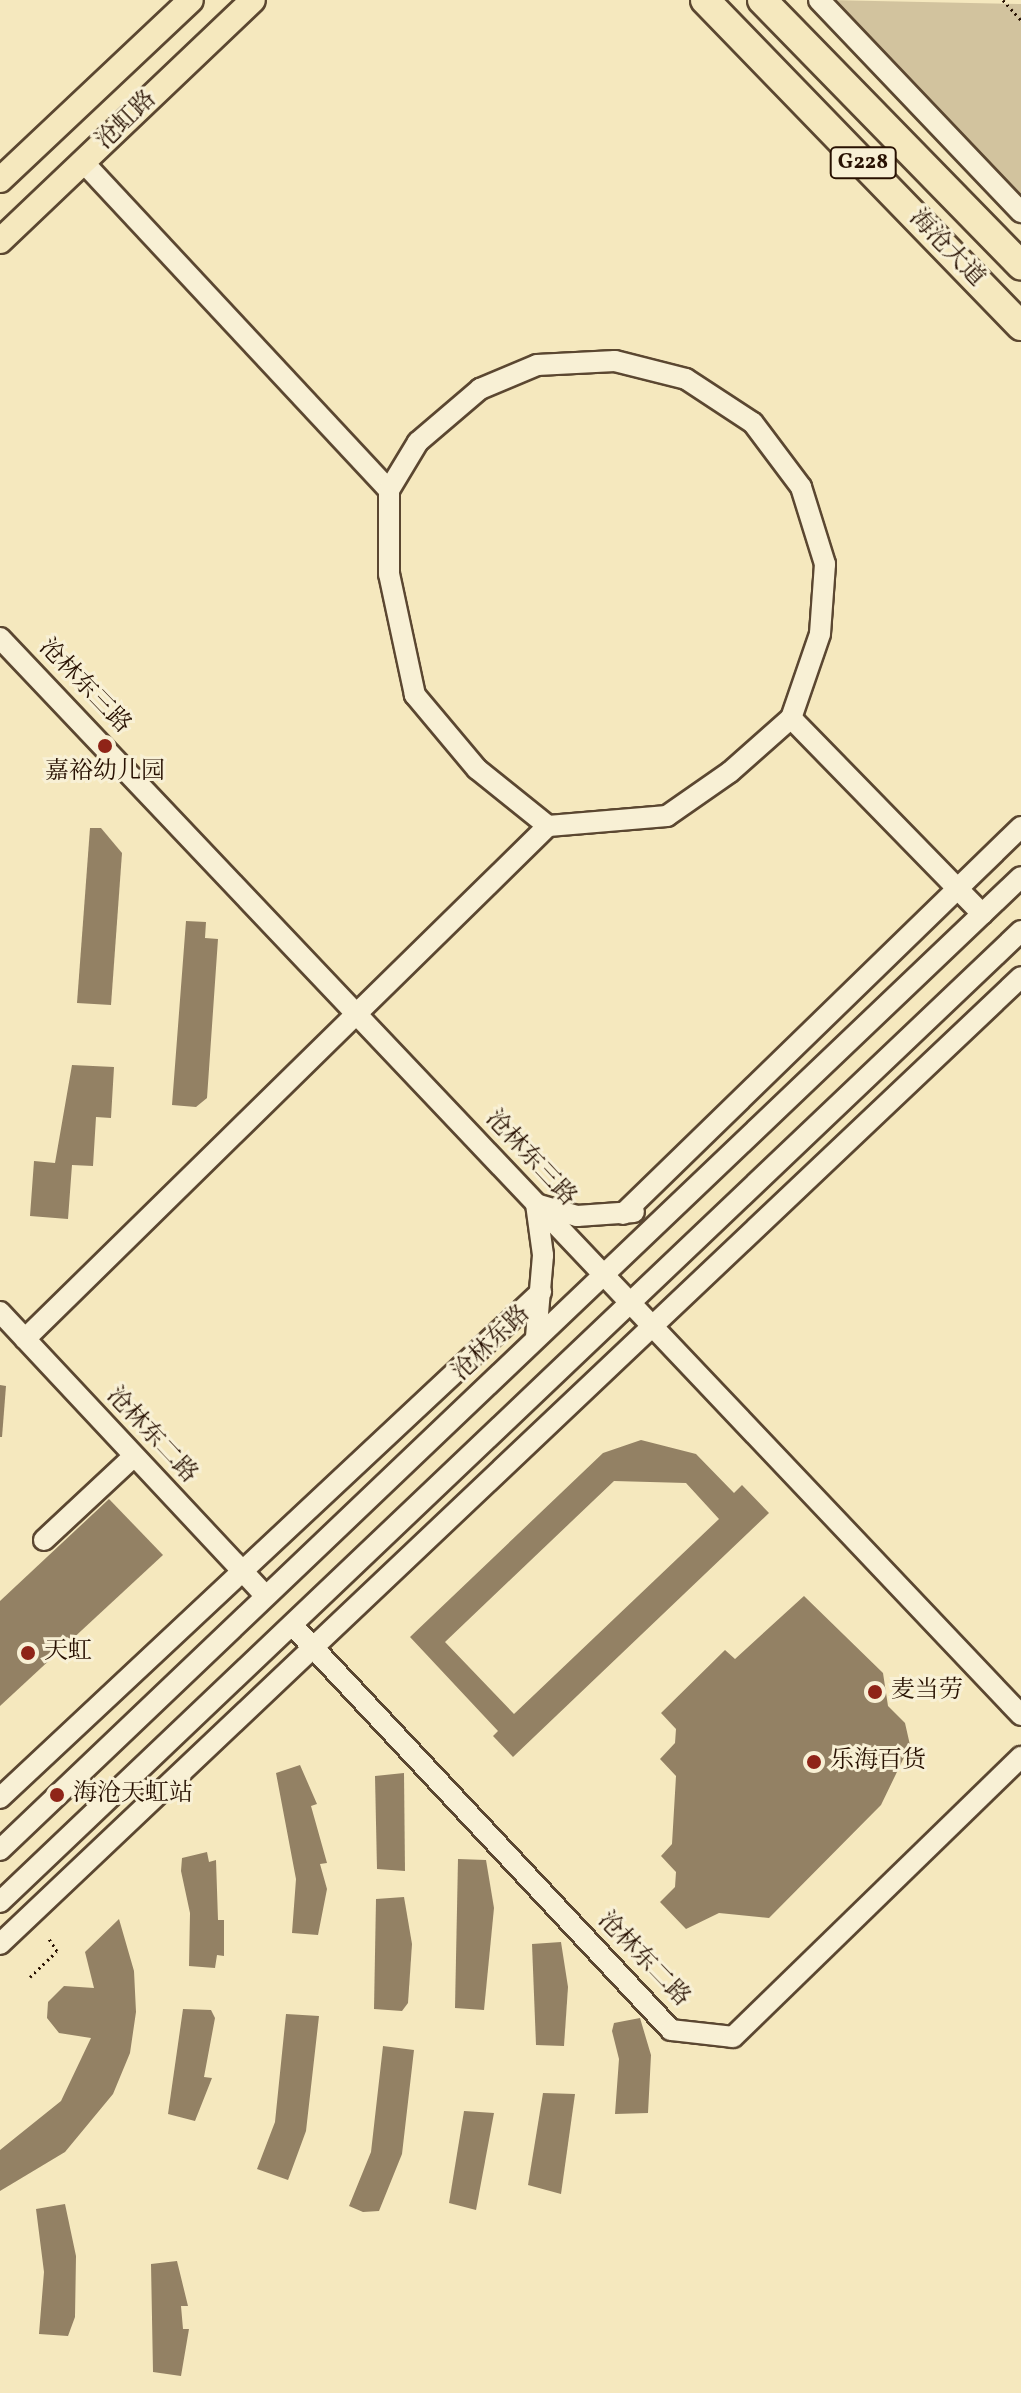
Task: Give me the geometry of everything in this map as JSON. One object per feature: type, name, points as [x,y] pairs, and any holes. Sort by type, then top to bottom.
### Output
[{"type":"highway","name":"海沧大道","points":[[705,0],[1021,326]]},
{"type":"highway","name":"海沧大道","points":[[762,0],[1021,265]]},
{"type":"main road","name":"沧虹路","points":[[0,180],[191,0]]},
{"type":"main road","name":"沧虹路","points":[[0,241],[253,0]]},
{"type":"street","points":[[819,0],[1021,212]]},
{"type":"street","points":[[84,163],[389,490]]},
{"type":"street","points":[[25,1339],[358,1009],[548,826],[667,816],[791,718],[820,634],[825,564],[801,487],[753,423],[686,379],[615,361],[537,365],[480,389],[418,442],[389,490],[389,574],[415,695],[477,769],[548,826]]},
{"type":"street","name":"沧林东三路","points":[[0,638],[358,1009],[630,1305],[1021,1715]]},
{"type":"street","points":[[791,718],[982,914]]},
{"type":"street","points":[[623,1214],[1021,827]]},
{"type":"street","name":"沧林东路","points":[[0,1850],[670,1207],[1021,877]]},
{"type":"street","points":[[0,1902],[1021,931]]},
{"type":"street","points":[[0,1944],[315,1649],[1021,977]]},
{"type":"street","points":[[536,1337],[541,1292],[536,1204],[577,1216],[623,1214],[670,1207]]},
{"type":"street","points":[[0,1798],[241,1569],[541,1292]]},
{"type":"street","name":"沧林东二路","points":[[0,1312],[265,1595]]},
{"type":"street","points":[[44,1540],[134,1456]]},
{"type":"street","name":"沧林东二路","points":[[293,1626],[671,2030],[733,2037],[1021,1757]]},
{"type":"path","points":[[1003,0],[1021,20]]},
{"type":"path","points":[[30,1977],[57,1951],[48,1937]]},
{"type":"shaded area","points":[[827,0],[1021,4],[1021,207]]},
{"type":"building","points":[[90,828],[101,828],[122,853],[111,1005],[77,1003]]},
{"type":"building","points":[[186,921],[206,922],[205,938],[218,939],[207,1098],[196,1107],[172,1105]]},
{"type":"building","points":[[72,1065],[114,1067],[111,1118],[96,1117],[93,1166],[72,1165],[68,1219],[30,1216],[34,1161],[55,1163]]},
{"type":"building","points":[[0,1385],[6,1386],[2,1437],[0,1437]]},
{"type":"building","points":[[641,1440],[696,1454],[734,1493],[742,1485],[769,1513],[513,1757],[493,1736],[498,1731],[410,1637],[603,1453]],"holes":[[[614,1481],[686,1483],[719,1519],[514,1714],[445,1642]]]},
{"type":"building","name":"天虹","points":[[109,1499],[163,1555],[0,1706],[0,1601]]},
{"type":"building","name":"乐海百货","points":[[804,1596],[883,1673],[888,1706],[905,1723],[910,1745],[881,1805],[769,1918],[719,1913],[686,1929],[660,1902],[675,1887],[676,1872],[661,1856],[672,1844],[676,1776],[660,1759],[675,1743],[676,1729],[661,1713],[725,1650],[735,1659]]},
{"type":"building","points":[[300,1765],[317,1804],[311,1806],[327,1863],[320,1864],[327,1889],[318,1935],[292,1933],[296,1879],[276,1773]]},
{"type":"building","points":[[404,1773],[405,1871],[377,1869],[375,1776]]},
{"type":"building","points":[[207,1852],[209,1862],[216,1860],[218,1920],[224,1920],[224,1956],[217,1955],[215,1968],[189,1966],[190,1913],[181,1871],[182,1858]]},
{"type":"building","points":[[458,1859],[486,1860],[494,1908],[484,2010],[455,2008]]},
{"type":"building","points":[[404,1897],[412,1944],[408,2003],[402,2011],[374,2009],[376,1899]]},
{"type":"building","points":[[119,1919],[134,1971],[136,2012],[130,2053],[113,2094],[65,2152],[0,2191],[0,2150],[61,2101],[91,2038],[59,2033],[47,2018],[48,2002],[64,1986],[94,1988],[85,1952]]},
{"type":"building","points":[[561,1942],[568,1987],[564,2046],[536,2045],[532,1944]]},
{"type":"building","points":[[183,2009],[211,2010],[215,2018],[204,2077],[212,2078],[195,2121],[168,2114]]},
{"type":"building","points":[[286,2014],[319,2016],[306,2131],[288,2180],[257,2169],[275,2122]]},
{"type":"building","points":[[640,2018],[651,2055],[648,2113],[615,2114],[619,2059],[612,2031],[614,2023]]},
{"type":"building","points":[[383,2046],[414,2050],[402,2154],[379,2211],[363,2212],[349,2206],[371,2152]]},
{"type":"building","points":[[543,2093],[575,2094],[561,2194],[528,2185]]},
{"type":"building","points":[[464,2111],[494,2113],[476,2210],[449,2203]]},
{"type":"building","points":[[65,2204],[76,2256],[75,2317],[68,2336],[39,2334],[44,2272],[36,2209]]},
{"type":"building","points":[[177,2261],[188,2306],[181,2306],[183,2329],[189,2329],[181,2376],[153,2372],[151,2264]]},
{"type":"place","name":"嘉裕幼儿园","points":[[105,746]]},
{"type":"place","name":"天虹","points":[[28,1653]]},
{"type":"place","name":"麦当劳","points":[[875,1692]]},
{"type":"place","name":"乐海百货","points":[[814,1762]]},
{"type":"place","name":"海沧天虹站","points":[[57,1795]]}]
